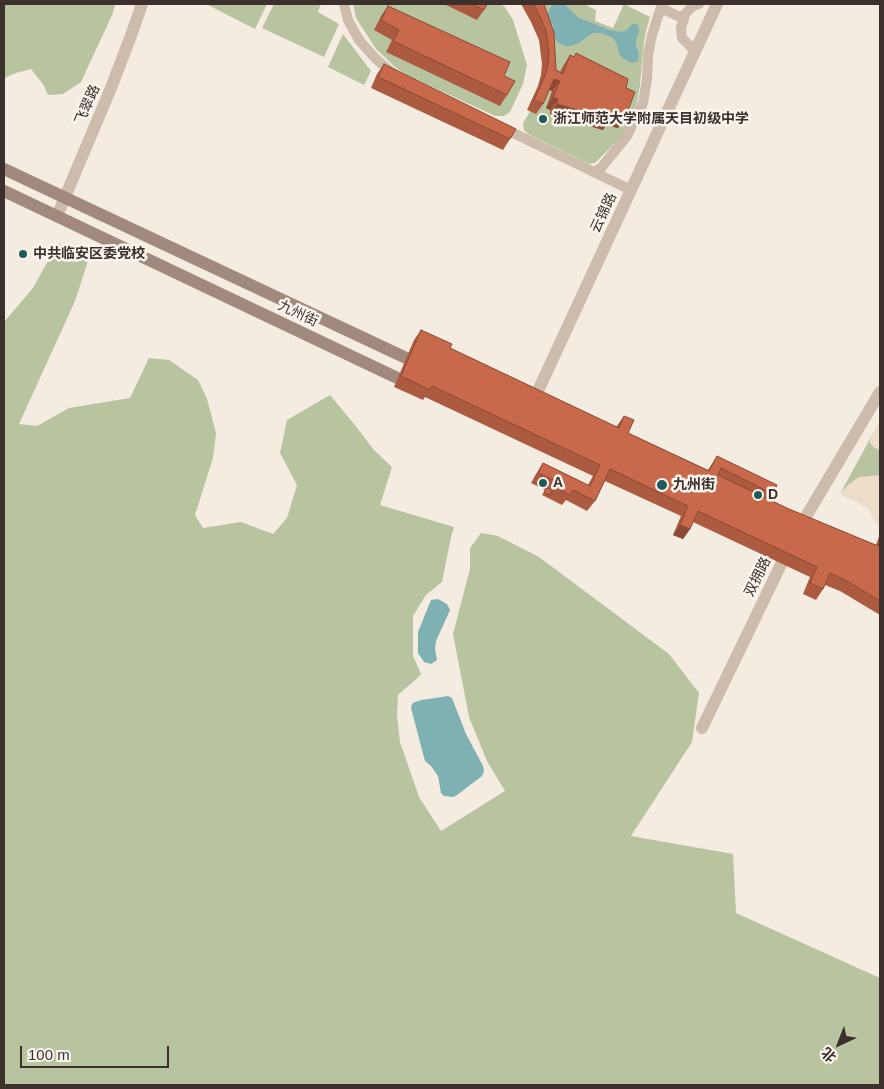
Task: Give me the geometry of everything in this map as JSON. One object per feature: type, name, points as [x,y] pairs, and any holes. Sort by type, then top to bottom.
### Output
[{"type":"main road","name":"九州街","points":[[4,170],[436,372]]},
{"type":"main road","name":"九州街","points":[[4,191],[427,392]]},
{"type":"street","name":"飞翠路","points":[[57,216],[111,88],[142,4]]},
{"type":"street","points":[[344,4],[348,20],[360,40],[390,72],[403,80]]},
{"type":"street","points":[[695,51],[682,38],[680,28],[685,14],[698,4]]},
{"type":"street","name":"云锦路","points":[[527,414],[717,4]]},
{"type":"street","points":[[593,172],[601,168],[627,136],[644,103],[648,56],[661,6],[684,20]]},
{"type":"street","points":[[493,124],[631,190]]},
{"type":"street","points":[[607,178],[608,160]]},
{"type":"street","name":"双拥路","points":[[702,728],[793,539],[880,392]]},
{"type":"green space","points":[[4,4],[115,4],[113,13],[81,82],[63,94],[48,95],[43,84],[31,69],[4,78]]},
{"type":"green space","points":[[206,4],[267,4],[255,29]]},
{"type":"green space","points":[[274,4],[321,4],[318,12],[339,24],[324,57],[262,28]]},
{"type":"green space","points":[[353,4],[500,4],[505,7],[513,20],[527,65],[523,84],[510,112],[504,116],[495,116],[396,68],[376,49],[356,18]]},
{"type":"green space","points":[[531,4],[584,4],[596,10],[595,21],[613,28],[624,4],[650,17],[644,42],[637,103],[627,128],[620,138],[595,163],[589,164],[528,134],[524,130],[523,123],[543,90],[548,58]]},
{"type":"green space","points":[[343,34],[371,71],[364,85],[328,67]]},
{"type":"green space","points":[[58,243],[89,258],[75,301],[19,424],[37,426],[69,408],[130,398],[149,358],[169,360],[198,380],[207,399],[216,433],[213,458],[195,515],[203,528],[241,522],[273,534],[287,518],[297,485],[280,453],[287,420],[330,395],[374,450],[392,467],[380,505],[454,527],[442,582],[426,595],[413,616],[413,656],[421,674],[398,695],[397,716],[400,742],[419,797],[441,831],[505,791],[487,761],[469,717],[453,634],[470,569],[470,548],[481,533],[498,536],[539,557],[669,654],[699,693],[692,742],[631,836],[733,854],[736,913],[880,978],[880,1085],[4,1085],[4,322],[33,288]]},
{"type":"green space","points":[[871,437],[870,443],[880,450],[880,475],[848,485],[840,494]]},
{"type":"shaded area","points":[[880,420],[880,450],[870,443]]},
{"type":"shaded area","points":[[880,475],[880,529],[868,508],[840,494],[859,477]]},
{"type":"water","points":[[553,4],[564,4],[579,18],[610,30],[622,32],[632,24],[637,24],[639,27],[636,40],[639,53],[638,61],[631,63],[623,58],[619,54],[617,44],[613,38],[601,33],[593,33],[571,46],[558,43],[552,32],[553,25],[548,19],[550,8]]},
{"type":"water","points":[[438,599],[447,604],[450,610],[436,641],[437,660],[431,664],[424,662],[418,653],[418,632],[431,600]]},
{"type":"water","points":[[448,696],[452,698],[466,734],[484,771],[482,776],[453,797],[444,796],[441,793],[438,776],[425,761],[411,708],[415,702]]},
{"type":"building","points":[[472,4],[487,4],[484,10]]},
{"type":"building","points":[[534,4],[544,4],[554,33],[556,70],[563,74],[570,55],[574,57],[576,53],[628,79],[626,88],[635,92],[625,118],[612,115],[610,119],[557,104],[558,99],[553,97],[560,81],[554,79],[543,104],[534,100],[545,76],[549,54],[546,30]]},
{"type":"building","points":[[388,6],[510,62],[504,76],[515,81],[507,95],[393,41],[399,30],[381,20]]},
{"type":"building","points":[[384,64],[516,129],[510,139],[378,77]]},
{"type":"building","name":"九州街","points":[[421,330],[452,344],[450,348],[619,428],[624,416],[634,420],[628,433],[709,471],[717,456],[777,485],[773,494],[721,468],[718,475],[789,509],[878,546],[880,540],[880,601],[830,573],[823,589],[810,583],[817,567],[698,511],[690,529],[680,525],[688,506],[610,469],[595,501],[573,490],[570,495],[555,487],[558,482],[538,473],[543,463],[590,486],[600,465],[432,386],[430,390],[401,376]]},
{"type":"building","points":[[547,488],[552,490],[550,495],[544,492]]},
{"type":"place","name":"浙江师范大学附属天目初级中学","points":[[543,119]]},
{"type":"place","name":"中共临安区委党校","points":[[23,254]]},
{"type":"place","name":"A","points":[[543,483]]},
{"type":"place","name":"九州街","points":[[662,485]]},
{"type":"place","name":"D","points":[[758,495]]}]
